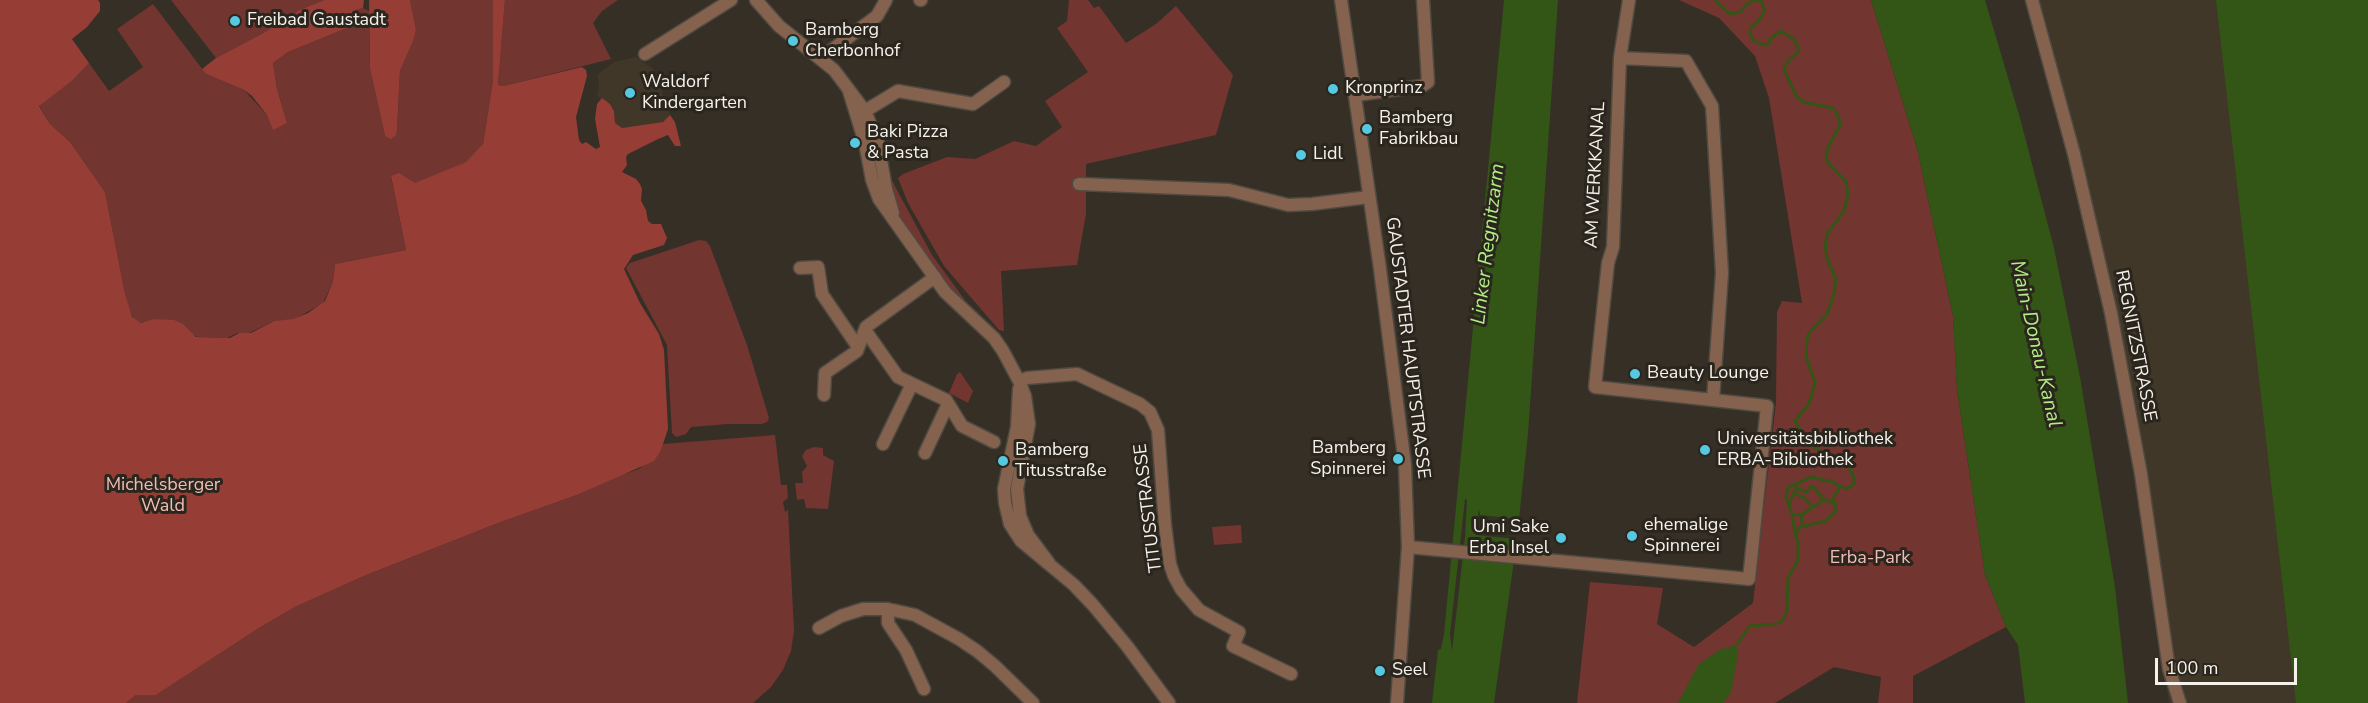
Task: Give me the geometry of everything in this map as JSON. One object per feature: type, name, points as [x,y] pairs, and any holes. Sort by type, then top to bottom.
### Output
[{"type":"street","points":[[645,54],[731,0]]},
{"type":"street","points":[[756,0],[779,26],[821,58],[865,111],[875,132],[889,201],[902,233]]},
{"type":"street","points":[[821,58],[877,16],[886,0]]},
{"type":"street","name":"GAUSTADTER HAUPTSTRASSE","points":[[1341,0],[1356,95],[1405,465],[1408,547],[1397,703]]},
{"type":"street","points":[[1356,95],[1422,86],[1428,82],[1423,0]]},
{"type":"street","name":"AM WERKKANAL","points":[[1629,0],[1620,58],[1613,247],[1608,263],[1595,387],[1713,400]]},
{"type":"street","name":"REGNITZSTRASSE","points":[[2032,0],[2074,154],[2111,313],[2141,474],[2169,669],[2180,703]]},
{"type":"street","points":[[1408,547],[1749,579],[1767,406],[1713,400],[1722,273],[1712,106],[1686,61],[1620,58]]},
{"type":"street","points":[[865,111],[898,91],[973,104],[1004,82]]},
{"type":"street","points":[[849,91],[865,143],[875,189],[888,214],[955,303],[994,338],[1019,381],[1025,396],[1029,424],[1017,489],[1019,507],[1028,535],[1049,564],[1084,595],[1108,622],[1169,703]]},
{"type":"street","points":[[1079,184],[1228,190],[1288,205],[1369,197]]},
{"type":"street","points":[[800,268],[818,267],[822,294],[858,347]]},
{"type":"street","points":[[824,395],[825,373],[857,351],[866,327],[935,277]]},
{"type":"street","points":[[865,330],[898,377],[946,400],[962,426],[994,442]]},
{"type":"street","name":"TITUSSTRASSE","points":[[1019,381],[1027,378],[1077,374],[1140,404],[1150,412],[1158,430],[1165,525],[1173,576],[1199,610],[1239,632],[1233,646],[1291,674]]},
{"type":"street","points":[[883,444],[912,384]]},
{"type":"street","points":[[925,453],[948,404]]},
{"type":"street","points":[[819,628],[851,612],[863,609],[888,609],[915,615],[959,639],[995,666],[1033,703]]},
{"type":"street","points":[[888,609],[888,623],[906,650],[924,689]]},
{"type":"shaded area","points":[[2025,0],[2368,0],[2368,703],[2169,703],[2142,508],[2110,335],[2064,133]]},
{"type":"shaded area","name":"Waldorf Kindergarten","points":[[636,57],[652,68],[656,74],[670,115],[668,120],[661,123],[622,128],[615,123],[614,111],[610,104],[597,96],[599,83],[597,75],[614,62]]},
{"type":"green space","name":"Michelsberger Wald","points":[[0,0],[98,0],[100,3],[100,11],[87,27],[72,39],[89,63],[72,81],[39,106],[50,124],[70,142],[105,192],[125,294],[132,317],[141,323],[153,319],[174,320],[183,324],[196,337],[230,338],[239,333],[251,333],[274,321],[293,319],[308,313],[325,301],[333,281],[335,264],[406,250],[391,176],[399,173],[415,183],[466,162],[483,144],[493,80],[493,0],[505,0],[498,85],[503,86],[582,67],[586,70],[587,76],[576,117],[579,140],[582,144],[586,142],[596,149],[600,147],[595,119],[597,104],[602,98],[610,104],[614,111],[615,123],[622,128],[663,122],[670,115],[675,122],[681,146],[675,146],[668,135],[656,140],[628,154],[627,165],[622,172],[636,179],[640,184],[641,201],[648,221],[652,224],[661,224],[667,238],[664,245],[633,255],[624,269],[640,303],[659,334],[664,350],[668,429],[661,450],[654,461],[577,495],[498,523],[364,576],[295,607],[156,695],[136,695],[126,703],[0,703]]},
{"type":"green space","name":"Freibad Gaustadt","points":[[171,0],[324,0],[299,10],[265,32],[216,58]]},
{"type":"green space","points":[[324,0],[364,0],[363,8],[356,10],[352,15],[352,26],[288,52],[273,63],[277,89],[287,123],[273,130],[267,115],[252,96],[244,90],[206,74],[202,69],[216,58],[265,32],[299,10]]},
{"type":"green space","points":[[369,0],[410,0],[416,29],[400,71],[397,130],[396,135],[391,139],[385,136],[370,69]]},
{"type":"green space","points":[[410,0],[493,0],[493,80],[483,144],[477,152],[466,162],[415,184],[399,174],[391,177],[406,250],[335,264],[333,281],[323,303],[293,320],[274,321],[247,334],[237,333],[227,338],[198,337],[162,320],[153,319],[141,323],[134,319],[128,310],[105,192],[70,142],[50,124],[39,105],[72,81],[89,63],[109,91],[143,67],[117,29],[153,4],[206,74],[244,90],[267,115],[273,129],[287,123],[277,89],[273,63],[288,52],[352,26],[352,15],[356,10],[363,8],[369,11],[370,69],[385,136],[397,130],[400,71],[416,29]]},
{"type":"green space","points":[[505,0],[618,0],[602,11],[593,23],[611,59],[503,86],[498,85]]},
{"type":"green space","points":[[1069,0],[1088,0],[1094,8],[1099,6],[1126,43],[1156,24],[1176,6],[1233,75],[1216,135],[1086,164],[1086,214],[1077,265],[1001,271],[1004,331],[999,330],[944,266],[908,203],[898,178],[947,157],[975,159],[1014,141],[1036,146],[1062,127],[1045,101],[1088,72],[1057,28],[1067,21]]},
{"type":"green space","name":"Erba-Park","points":[[1679,0],[1871,0],[1917,148],[1953,316],[1957,390],[1985,575],[2006,627],[1913,676],[1913,703],[1878,703],[1881,677],[1834,667],[1775,703],[1577,703],[1590,582],[1663,588],[1657,624],[1694,647],[1753,603],[1776,402],[1777,312],[1782,301],[1802,303],[1769,98],[1755,56],[1719,18]]},
{"type":"green space","points":[[887,177],[890,177],[932,255],[970,307],[956,297],[940,278],[908,232],[897,214]]},
{"type":"green space","points":[[699,240],[706,241],[710,246],[747,345],[769,418],[762,424],[691,427],[686,434],[676,437],[672,433],[667,345],[626,268],[630,263]]},
{"type":"green space","points":[[960,372],[973,391],[968,403],[949,393]]},
{"type":"green space","points":[[775,435],[781,485],[787,485],[788,498],[783,502],[785,512],[788,510],[794,631],[791,651],[783,670],[771,687],[753,703],[126,703],[136,695],[156,695],[295,607],[364,576],[639,469],[661,450],[663,444]]},
{"type":"green space","points":[[814,447],[823,448],[823,455],[834,461],[828,509],[806,508],[804,499],[797,500],[795,483],[803,483],[802,472],[807,466],[802,456],[806,450]]},
{"type":"green space","points":[[1241,525],[1242,543],[1214,545],[1212,527]]},
{"type":"water","name":"Linker Regnitzarm","points":[[1504,0],[1558,0],[1528,434],[1519,519],[1480,515],[1479,509],[1476,535],[1517,539],[1494,703],[1432,703],[1438,650],[1441,649]],"holes":[[[1465,499],[1467,500],[1465,537],[1452,651],[1450,634]]]},
{"type":"water","name":"Main-Donau-Kanal","points":[[1871,0],[1985,0],[2020,118],[2054,248],[2080,377],[2115,587],[2128,703],[2025,703],[2018,645],[2006,627],[1985,575],[1957,390],[1953,316],[1917,148]]},
{"type":"water","points":[[2216,0],[2368,0],[2368,703],[2296,703]]},
{"type":"water","points":[[1736,645],[1738,654],[1731,693],[1723,703],[1678,703],[1698,665],[1719,650]]},
{"type":"waterway","points":[[1715,0],[1730,14],[1740,12],[1754,0],[1761,1],[1765,11],[1751,27],[1750,33],[1753,40],[1768,45],[1770,39],[1781,31],[1795,40],[1799,51],[1788,61],[1784,69],[1796,96],[1803,102],[1833,108],[1839,117],[1840,126],[1829,145],[1826,156],[1828,163],[1846,181],[1848,195],[1844,211],[1827,234],[1825,248],[1836,279],[1834,294],[1827,314],[1809,333],[1807,339],[1806,356],[1815,383],[1809,404],[1795,421],[1802,433],[1809,438],[1813,447],[1819,450],[1825,459],[1830,463],[1839,460],[1847,465],[1855,483],[1847,489],[1812,477],[1788,487],[1786,497],[1792,514],[1801,515],[1824,500],[1835,503],[1836,511],[1826,521],[1800,527],[1795,533],[1798,542],[1798,560],[1788,578],[1787,611],[1782,621],[1776,624],[1750,626],[1735,647]]},
{"type":"waterway","points":[[1789,504],[1797,486]]},
{"type":"waterway","points":[[1796,488],[1806,492],[1813,486],[1824,500]]},
{"type":"waterway","points":[[1832,501],[1840,486]]},
{"type":"waterway","points":[[1796,494],[1813,507]]},
{"type":"waterway","points":[[1792,514],[1795,533]]},
{"type":"waterway","points":[[1801,515],[1803,527]]},
{"type":"place","name":"Freibad Gaustadt","points":[[235,21]]},
{"type":"place","name":"Bamberg Cherbonhof","points":[[793,41]]},
{"type":"place","name":"Kronprinz","points":[[1333,89]]},
{"type":"place","name":"Waldorf Kindergarten","points":[[630,93]]},
{"type":"place","name":"Bamberg Fabrikbau","points":[[1367,129]]},
{"type":"place","name":"Baki Pizza & Pasta","points":[[855,143]]},
{"type":"place","name":"Lidl","points":[[1301,155]]},
{"type":"place","name":"Beauty Lounge","points":[[1635,374]]},
{"type":"place","name":"Universitätsbibliothek ERBA-Bibliothek","points":[[1705,450]]},
{"type":"place","name":"Bamberg Spinnerei","points":[[1398,459]]},
{"type":"place","name":"Bamberg Titusstraße","points":[[1003,461]]},
{"type":"place","name":"ehemalige Spinnerei","points":[[1632,536]]},
{"type":"place","name":"Umi Sake Erba Insel","points":[[1561,538]]},
{"type":"place","name":"Seel","points":[[1380,671]]}]
